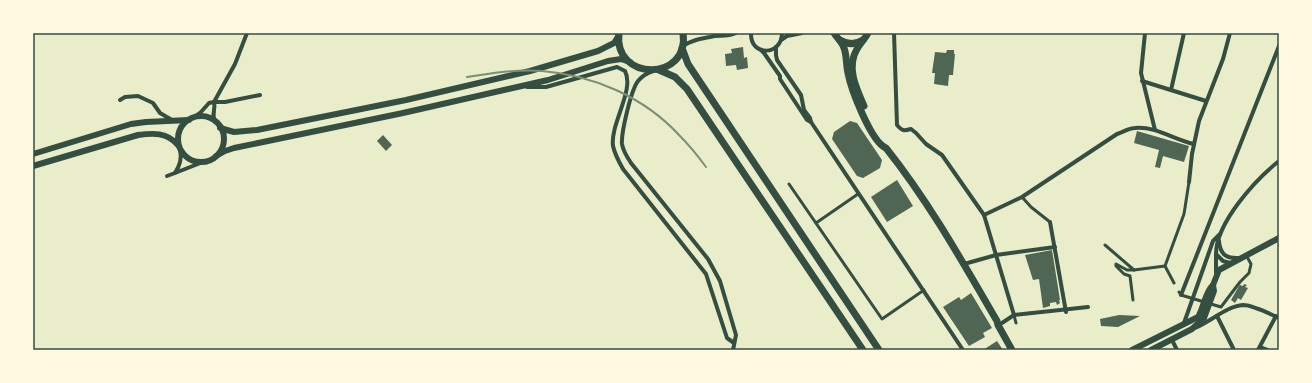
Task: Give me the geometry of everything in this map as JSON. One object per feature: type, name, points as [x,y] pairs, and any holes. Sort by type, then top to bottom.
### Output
[{"type":"main road","points":[[656,70],[667,66],[676,59],[682,47],[683,33]]},
{"type":"main road","points":[[834,33],[840,40],[844,49],[847,71],[856,100],[869,127],[883,147],[886,148],[903,170],[932,211],[1017,350]]},
{"type":"main road","points":[[619,34],[620,47],[630,62],[640,69],[656,70],[675,77],[686,89],[863,350]]},
{"type":"main road","points":[[220,128],[234,132],[257,130],[406,100],[530,71],[585,56],[607,47],[614,43],[619,34]]},
{"type":"main road","points":[[840,40],[844,43],[853,44],[861,41],[866,36]]},
{"type":"main road","points":[[866,36],[853,58],[852,74],[864,106],[873,125],[886,144],[886,148]]},
{"type":"main road","points":[[682,47],[688,64],[879,350]]},
{"type":"main road","points":[[33,166],[138,135],[154,133],[160,133],[171,138],[182,153],[190,159],[204,162],[234,148],[403,113],[548,80],[608,61],[621,59],[630,62]]},
{"type":"main road","points":[[35,152],[131,124],[202,117],[215,122],[223,134],[222,148],[216,156]]},
{"type":"main road","points":[[179,147],[178,135],[182,127],[191,119]]},
{"type":"main road","points":[[1132,350],[1198,317],[1214,291],[1213,285],[1216,274],[1221,267],[1244,257],[1279,238]]},
{"type":"main road","points":[[1151,350],[1192,329],[1204,318],[1207,304]]},
{"type":"main road","points":[[999,322],[998,325],[1012,350]]},
{"type":"street","points":[[215,122],[212,113],[215,106],[214,102],[235,64],[247,33]]},
{"type":"street","points":[[707,33],[711,36]]},
{"type":"street","points":[[682,47],[689,41],[711,36],[726,36],[736,33]]},
{"type":"street","points":[[751,33],[752,42],[764,53],[778,72],[780,79],[807,120],[811,122]]},
{"type":"street","points":[[781,40],[782,33]]},
{"type":"street","points":[[761,50],[769,50],[776,47],[781,40],[787,36],[802,33]]},
{"type":"street","points":[[894,33],[898,125],[901,130],[905,131],[911,129],[926,144],[942,155],[984,215],[1016,322]]},
{"type":"street","points":[[1145,33],[1141,73],[1155,130]]},
{"type":"street","points":[[1172,90],[1184,33]]},
{"type":"street","points":[[1174,283],[1165,266],[1184,214],[1194,144],[1199,121],[1223,60],[1230,33]]},
{"type":"street","points":[[1221,307],[1193,300],[1180,294],[1279,46]]},
{"type":"street","points":[[776,47],[777,60],[801,95],[804,110],[811,122],[963,350]]},
{"type":"street","points":[[515,87],[546,87],[617,67],[625,71],[628,77],[628,85],[613,140],[613,146],[617,157],[624,169],[706,274],[727,338],[734,343]]},
{"type":"street","points":[[656,70],[642,76],[634,88],[623,132],[622,146],[631,163],[708,259],[716,273],[736,335],[733,350]]},
{"type":"street","points":[[1142,81],[1206,101]]},
{"type":"street","points":[[191,119],[201,112],[209,103],[225,102],[260,95]]},
{"type":"street","points":[[120,100],[131,96],[138,96],[153,103],[160,113],[174,120]]},
{"type":"street","points":[[984,215],[1022,197],[1117,134],[1134,128],[1155,130],[1194,144]]},
{"type":"street","points":[[175,173],[181,161],[179,147]]},
{"type":"street","points":[[1216,274],[1217,245],[1220,236],[1232,214],[1250,188],[1279,161]]},
{"type":"street","points":[[167,176],[204,162]]},
{"type":"street","points":[[789,184],[882,319],[924,290]]},
{"type":"street","points":[[816,223],[858,194]]},
{"type":"street","points":[[1022,197],[1031,207],[1050,222],[1066,311]]},
{"type":"street","points":[[1220,236],[1220,250],[1224,256],[1230,258],[1244,257],[1251,264],[1249,273],[1240,282],[1221,307]]},
{"type":"street","points":[[1182,325],[1187,318],[1213,241],[1220,236]]},
{"type":"street","points":[[1105,245],[1134,270]]},
{"type":"street","points":[[964,264],[996,256],[1055,247]]},
{"type":"street","points":[[1216,254],[1223,261],[1230,263]]},
{"type":"street","points":[[1133,300],[1130,276],[1124,274],[1116,266],[1116,264],[1127,270],[1165,266]]},
{"type":"street","points":[[1192,329],[1232,308],[1243,305],[1251,307],[1277,317],[1259,348],[1268,350]]},
{"type":"street","points":[[999,322],[1014,315],[1066,311],[1088,307]]},
{"type":"street","points":[[1221,307],[1223,313]]},
{"type":"street","points":[[1216,316],[1234,350]]},
{"type":"street","points":[[1172,340],[1177,350]]},
{"type":"building","points":[[743,47],[744,58],[747,57],[748,68],[737,70],[736,65],[726,66],[725,54],[732,53],[731,49]]},
{"type":"building","points":[[947,50],[954,50],[955,54],[953,75],[949,75],[948,86],[934,84],[935,73],[932,73],[935,52],[946,53]]},
{"type":"building","points":[[850,121],[857,123],[882,160],[880,168],[863,178],[857,176],[832,139],[834,132]]},
{"type":"building","points":[[1137,131],[1189,146],[1184,162],[1163,156],[1160,168],[1155,167],[1159,150],[1134,143]]},
{"type":"building","points":[[383,135],[392,145],[386,151],[377,141]]},
{"type":"building","points":[[897,180],[913,206],[887,222],[871,197]]},
{"type":"building","points":[[1052,250],[1060,303],[1057,305],[1056,302],[1050,303],[1050,306],[1043,308],[1039,279],[1033,280],[1025,255]]},
{"type":"building","points":[[1244,284],[1247,285],[1245,287],[1248,288],[1241,300],[1238,298],[1235,303],[1231,300],[1239,286],[1243,286]]},
{"type":"building","points":[[971,293],[992,328],[983,333],[985,337],[969,346],[943,307],[959,297],[961,300]]},
{"type":"building","points":[[1119,315],[1140,316],[1118,327],[1101,326],[1100,319]]},
{"type":"building","points":[[997,341],[1003,350],[983,350]]},
{"type":"railway","points":[[467,77],[504,72],[542,71],[561,73],[599,83],[634,99],[650,110],[683,139],[706,167]]}]
